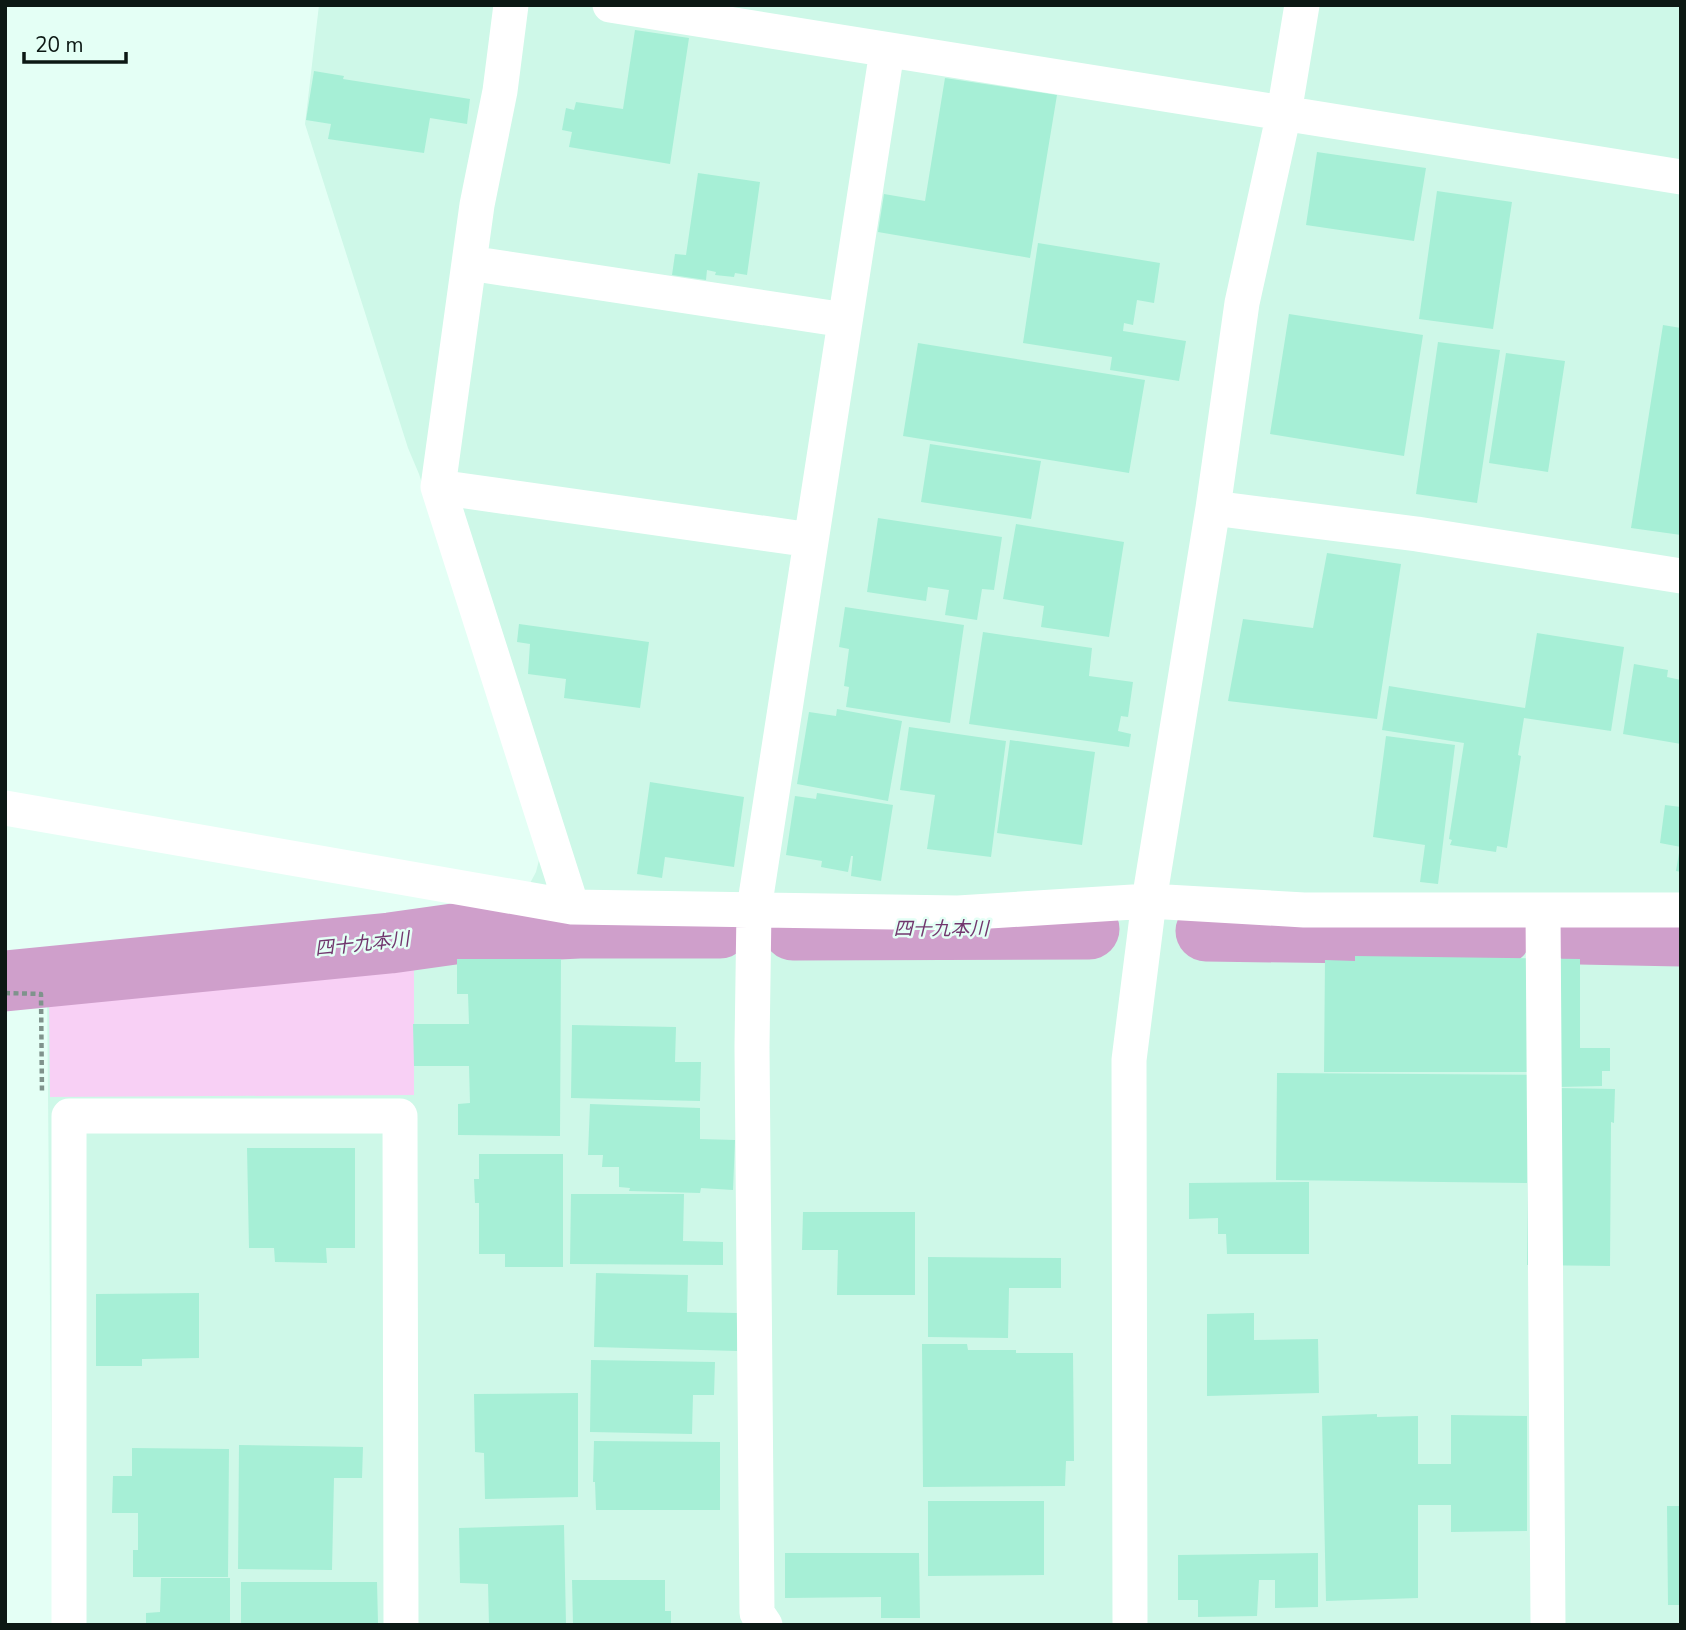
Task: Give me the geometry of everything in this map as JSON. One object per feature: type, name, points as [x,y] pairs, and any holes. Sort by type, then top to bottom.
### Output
[{"type":"street","points":[[511,5],[500,90],[477,205],[438,486],[572,906]]},
{"type":"street","points":[[610,5],[645,8],[887,51],[1681,177]]},
{"type":"street","points":[[1130,1625],[1129,1060],[1149,901],[1213,508],[1242,303],[1284,113],[1301,5]]},
{"type":"street","points":[[765,1625],[757,1613],[752,1061],[754,909],[887,51]]},
{"type":"street","points":[[469,262],[845,320]]},
{"type":"street","points":[[438,486],[811,540]]},
{"type":"street","points":[[1213,508],[1417,534],[1681,576]]},
{"type":"street","points":[[5,808],[572,906],[958,913],[1149,901],[1304,910],[1681,910]]},
{"type":"street","points":[[1543,910],[1548,1625]]},
{"type":"street","points":[[69,1625],[69,1116],[400,1116],[401,1625]]},
{"type":"path","points":[[5,993],[41,994],[42,1107],[69,1116]]},
{"type":"shaded area","points":[[319,5],[1681,5],[1681,1625],[53,1625],[47,990],[498,943],[536,872],[541,852],[305,124]]},
{"type":"shaded area","points":[[414,951],[414,1095],[50,1097],[49,991]]},
{"type":"building","points":[[635,30],[689,38],[670,164],[569,147],[572,132],[562,130],[566,108],[574,110],[576,102],[623,109]]},
{"type":"building","points":[[314,71],[344,76],[343,79],[470,99],[467,124],[430,118],[424,153],[328,139],[331,124],[306,120]]},
{"type":"building","points":[[945,78],[1057,95],[1030,258],[878,232],[884,194],[925,201]]},
{"type":"building","points":[[1317,152],[1426,168],[1414,241],[1306,225]]},
{"type":"building","points":[[698,173],[760,182],[747,275],[715,275],[716,272],[707,270],[706,280],[672,275],[675,254],[686,255]]},
{"type":"building","points":[[1437,191],[1512,202],[1493,329],[1419,319]]},
{"type":"building","points":[[1038,243],[1160,263],[1154,303],[1137,300],[1133,325],[1124,323],[1123,331],[1186,341],[1179,381],[1110,370],[1112,357],[1023,343]]},
{"type":"building","points":[[1289,314],[1423,335],[1404,456],[1270,434]]},
{"type":"building","points":[[1663,325],[1681,328],[1681,535],[1631,528]]},
{"type":"building","points":[[1438,342],[1500,350],[1477,503],[1416,494]]},
{"type":"building","points":[[918,343],[1145,380],[1129,473],[903,436]]},
{"type":"building","points":[[1506,353],[1565,361],[1548,472],[1489,463]]},
{"type":"building","points":[[930,444],[1041,461],[1031,519],[921,502]]},
{"type":"building","points":[[878,518],[1002,537],[994,590],[982,589],[977,620],[945,615],[949,590],[928,587],[926,601],[867,592]]},
{"type":"building","points":[[1016,524],[1124,542],[1109,637],[1041,627],[1044,606],[1003,599]]},
{"type":"building","points":[[1327,553],[1401,564],[1377,719],[1228,701],[1243,619],[1313,628]]},
{"type":"building","points":[[845,607],[964,625],[950,723],[846,707],[849,687],[844,686],[849,649],[839,647]]},
{"type":"building","points":[[519,624],[649,642],[640,708],[564,698],[566,679],[528,674],[530,644],[517,642]]},
{"type":"building","points":[[983,632],[1092,648],[1089,676],[1133,682],[1128,717],[1121,716],[1118,731],[1131,734],[1129,747],[969,724]]},
{"type":"building","points":[[1537,633],[1624,647],[1611,731],[1524,718],[1507,848],[1497,846],[1496,852],[1450,845],[1464,743],[1382,730],[1389,686],[1525,708]]},
{"type":"building","points":[[1634,664],[1668,670],[1667,677],[1681,680],[1681,744],[1623,734]]},
{"type":"building","points":[[837,709],[902,721],[888,801],[797,784],[809,712],[836,716]]},
{"type":"building","points":[[909,727],[1006,741],[991,857],[927,849],[935,795],[900,790]]},
{"type":"building","points":[[1386,736],[1455,745],[1438,884],[1420,882],[1425,845],[1373,837]]},
{"type":"building","points":[[1010,740],[1095,752],[1082,845],[997,833]]},
{"type":"building","points":[[650,782],[744,797],[734,867],[665,857],[662,878],[637,874]]},
{"type":"building","points":[[817,793],[893,805],[881,881],[851,876],[853,856],[848,872],[821,867],[822,861],[786,855],[795,796],[816,799]]},
{"type":"building","points":[[1665,805],[1681,807],[1681,847],[1660,843]]},
{"type":"building","points":[[1681,853],[1681,872],[1676,871]]},
{"type":"building","points":[[1355,956],[1580,959],[1580,1048],[1610,1048],[1610,1071],[1602,1071],[1602,1086],[1559,1087],[1559,1072],[1324,1072],[1325,960],[1355,961]]},
{"type":"building","points":[[457,959],[561,959],[560,1136],[458,1135],[458,1104],[470,1103],[469,1066],[414,1066],[413,1024],[469,1024],[468,994],[457,994]]},
{"type":"building","points":[[572,1025],[676,1027],[675,1062],[701,1062],[700,1101],[571,1098]]},
{"type":"building","points":[[1277,1073],[1558,1075],[1558,1088],[1615,1089],[1614,1123],[1611,1122],[1610,1266],[1527,1265],[1527,1183],[1276,1180]]},
{"type":"building","points":[[590,1104],[700,1108],[700,1139],[735,1140],[733,1190],[701,1188],[700,1193],[629,1191],[630,1188],[619,1187],[619,1167],[602,1167],[603,1155],[588,1155]]},
{"type":"building","points":[[247,1148],[355,1148],[355,1248],[326,1248],[327,1263],[275,1262],[274,1248],[249,1248]]},
{"type":"building","points":[[479,1154],[563,1154],[563,1267],[505,1267],[505,1254],[479,1254],[479,1203],[475,1203],[474,1179],[479,1179]]},
{"type":"building","points":[[1309,1182],[1309,1254],[1227,1254],[1226,1234],[1218,1234],[1218,1218],[1189,1219],[1189,1183]]},
{"type":"building","points":[[571,1194],[684,1194],[683,1241],[723,1242],[723,1265],[570,1264]]},
{"type":"building","points":[[803,1212],[915,1212],[915,1295],[837,1295],[838,1250],[802,1250]]},
{"type":"building","points":[[928,1257],[1061,1258],[1061,1288],[1009,1288],[1008,1338],[928,1337]]},
{"type":"building","points":[[596,1273],[688,1275],[687,1312],[738,1313],[737,1351],[594,1347]]},
{"type":"building","points":[[199,1293],[199,1358],[142,1359],[142,1366],[96,1366],[96,1294]]},
{"type":"building","points":[[1254,1313],[1254,1340],[1318,1339],[1319,1393],[1207,1396],[1207,1314]]},
{"type":"building","points":[[922,1344],[967,1344],[968,1350],[1016,1350],[1016,1353],[1073,1353],[1074,1461],[1066,1461],[1065,1486],[923,1487]]},
{"type":"building","points":[[591,1360],[715,1362],[714,1395],[693,1395],[692,1434],[590,1432]]},
{"type":"building","points":[[578,1393],[578,1497],[485,1499],[484,1453],[475,1452],[474,1394]]},
{"type":"building","points":[[1377,1414],[1377,1417],[1418,1416],[1418,1464],[1451,1464],[1451,1415],[1527,1416],[1527,1531],[1451,1532],[1451,1505],[1418,1505],[1418,1598],[1326,1601],[1322,1416]]},
{"type":"building","points":[[594,1441],[720,1442],[720,1510],[596,1510],[593,1482]]},
{"type":"building","points":[[239,1445],[363,1447],[362,1478],[334,1478],[332,1570],[238,1569]]},
{"type":"building","points":[[132,1448],[229,1449],[228,1577],[133,1577],[133,1550],[138,1550],[138,1513],[112,1513],[113,1476],[132,1476]]},
{"type":"building","points":[[928,1501],[1044,1501],[1044,1575],[928,1576]]},
{"type":"building","points":[[1667,1506],[1681,1506],[1681,1605],[1668,1605]]},
{"type":"building","points":[[564,1525],[566,1625],[489,1625],[488,1584],[460,1583],[459,1528]]},
{"type":"building","points":[[785,1553],[919,1553],[920,1618],[881,1618],[881,1597],[785,1598]]},
{"type":"building","points":[[1318,1553],[1318,1607],[1275,1608],[1275,1580],[1259,1580],[1257,1616],[1198,1617],[1198,1600],[1178,1600],[1178,1555]]},
{"type":"building","points":[[161,1578],[230,1578],[230,1625],[146,1625],[146,1613],[160,1612]]},
{"type":"building","points":[[572,1580],[665,1580],[665,1611],[671,1611],[671,1625],[573,1625]]},
{"type":"building","points":[[241,1582],[377,1582],[378,1623],[241,1625]]},
{"type":"waterway","name":"四十九本川","points":[[5,981],[390,943],[454,934],[579,928],[720,928]]},
{"type":"waterway","name":"四十九本川","points":[[793,930],[1089,929]]},
{"type":"waterway","name":"四十九本川","points":[[1206,931],[1501,935]]},
{"type":"waterway","name":"四十九本川","points":[[1579,934],[1681,936]]}]
